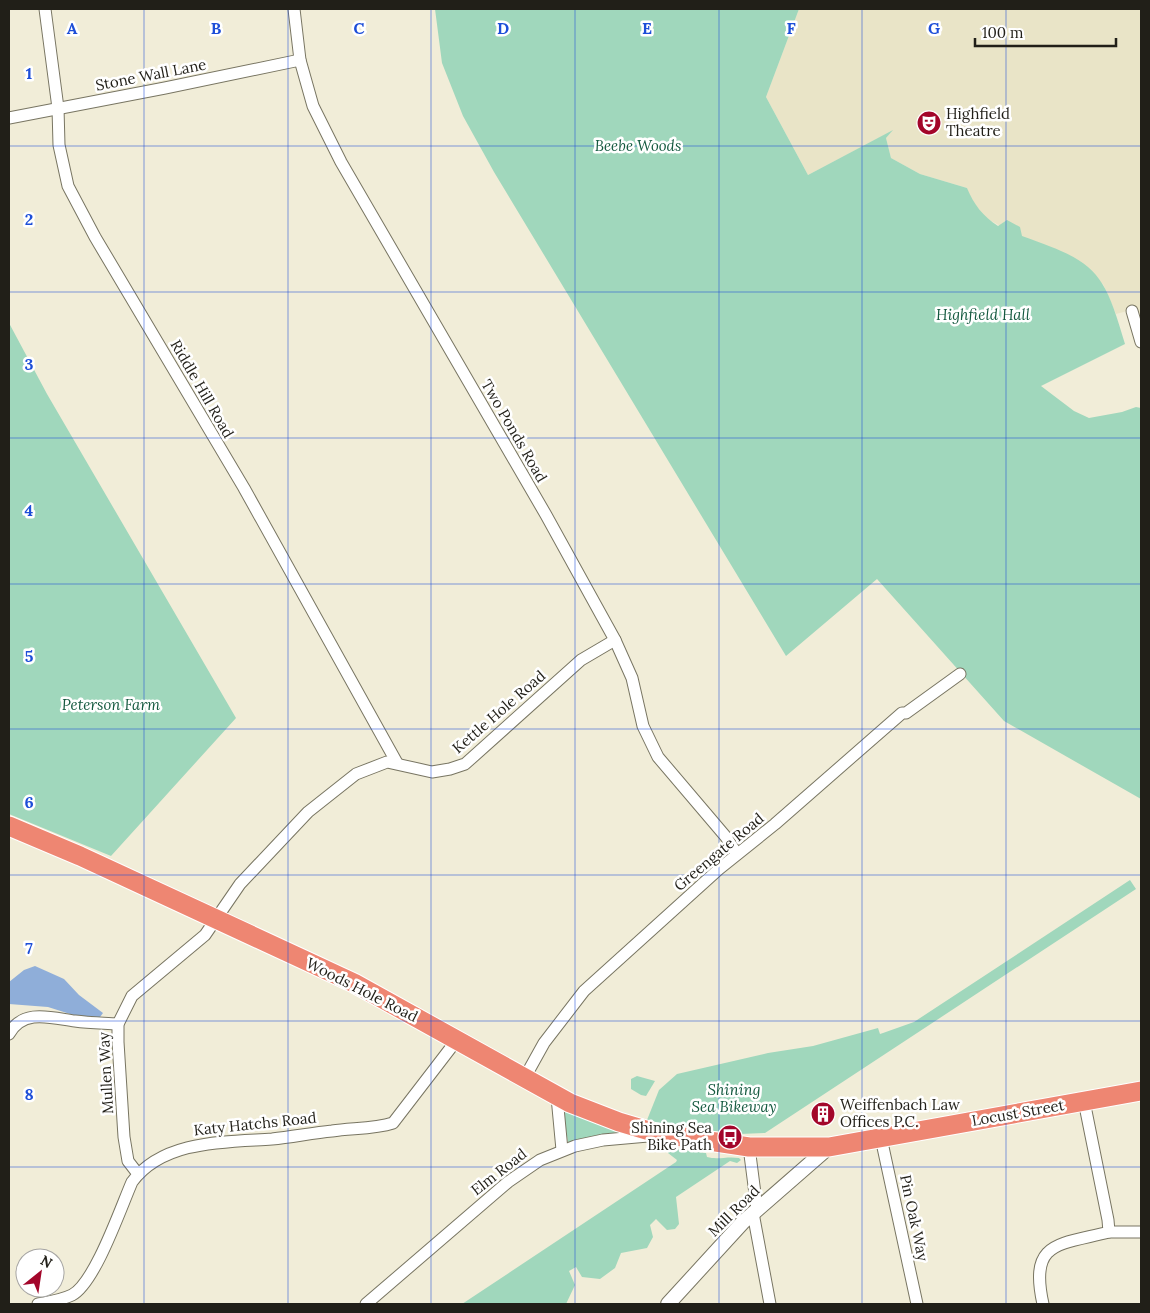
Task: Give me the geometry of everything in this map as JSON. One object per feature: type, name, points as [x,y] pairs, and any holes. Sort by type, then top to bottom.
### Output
[{"type":"highway","name":"Woods Hole Road","points":[[9,826],[354,983],[557,1097],[619,1122],[683,1138],[716,1143]]},
{"type":"highway","name":"Locust Street","points":[[716,1143],[749,1147],[829,1147],[1141,1091]]},
{"type":"street","name":"Riddle Hill Road","points":[[45,9],[58,108],[59,145],[68,186],[95,237],[248,497],[398,763]]},
{"type":"street","name":"Two Ponds Road","points":[[294,9],[300,60],[313,106],[341,162],[546,514],[615,640],[634,684],[643,726],[658,757],[726,837],[737,854]]},
{"type":"street","name":"Stone Wall Lane","points":[[9,118],[300,60]]},
{"type":"street","points":[[1132,312],[1141,342]]},
{"type":"street","name":"Kettle Hole Road","points":[[217,920],[240,884],[308,812],[356,774],[387,762],[432,772],[450,770],[465,764],[581,660],[615,640]]},
{"type":"street","name":"Greengate Road","points":[[524,1079],[544,1043],[584,991],[737,854],[780,820],[902,713],[906,713],[960,674]]},
{"type":"street","name":"Mullen Way","points":[[138,1174],[128,1161],[124,1138],[118,1024],[132,996],[194,946],[217,920]]},
{"type":"street","points":[[9,1034],[12,1027],[24,1019],[39,1015],[77,1021],[118,1024]]},
{"type":"street","name":"Katy Hatchs Road","points":[[38,1304],[72,1295],[81,1287],[98,1260],[132,1182],[151,1163],[189,1147],[220,1141],[274,1139],[393,1123],[456,1041]]},
{"type":"street","points":[[557,1097],[562,1150]]},
{"type":"street","points":[[1084,1101],[1109,1232]]},
{"type":"street","name":"Elm Road","points":[[366,1304],[508,1182],[540,1160],[562,1150],[616,1138],[645,1136],[683,1138]]},
{"type":"street","name":"Pin Oak Way","points":[[881,1138],[916,1304]]},
{"type":"street","points":[[749,1147],[755,1211],[770,1304]]},
{"type":"street","name":"Mill Road","points":[[668,1304],[755,1211],[829,1147]]},
{"type":"street","points":[[1043,1304],[1038,1280],[1040,1261],[1044,1256],[1059,1245],[1109,1232],[1141,1232]]},
{"type":"shaded area","points":[[799,9],[1141,9],[1141,327],[1135,309],[1116,314],[1103,284],[986,218],[972,201],[967,188],[920,174],[891,158],[886,138],[892,131],[808,175],[766,97]]},
{"type":"green space","name":"Beebe Woods","points":[[435,9],[799,9],[766,97],[808,175],[893,130],[886,138],[891,158],[920,174],[967,188],[979,210],[998,226],[1007,220],[1020,227],[1022,236],[1066,253],[1093,271],[1110,299],[1125,344],[1041,386],[1074,411],[1089,418],[1122,412],[1136,407],[1141,408],[1141,799],[1004,721],[877,579],[786,656],[494,172],[463,116],[442,63]]},
{"type":"green space","name":"Peterson Farm","points":[[9,323],[47,394],[236,718],[111,856],[9,814]]},
{"type":"green space","name":"Shining Sea Bikeway","points":[[1130,880],[1136,889],[765,1133],[740,1134],[736,1137],[719,1135],[720,1132],[715,1131],[714,1134],[681,1129],[647,1120],[659,1090],[677,1074],[768,1053],[813,1046],[878,1028],[880,1034],[914,1022]]},
{"type":"green space","points":[[637,1076],[655,1081],[646,1096],[631,1089],[631,1079]]},
{"type":"green space","points":[[565,1108],[619,1130],[618,1132],[568,1142],[563,1111]]},
{"type":"green space","points":[[669,1148],[706,1153],[707,1157],[711,1158],[739,1158],[741,1160],[737,1163],[730,1161],[676,1197],[679,1224],[675,1229],[667,1230],[656,1219],[650,1225],[653,1237],[647,1248],[621,1253],[615,1268],[600,1279],[582,1277],[576,1267],[569,1271],[575,1285],[566,1304],[462,1304],[676,1162],[677,1160],[668,1153]]},
{"type":"water","points":[[35,966],[64,979],[79,995],[103,1013],[100,1017],[89,1020],[48,1007],[9,1004],[9,982],[24,970]]},
{"type":"place","name":"Highfield Theatre","points":[[929,123]]},
{"type":"place","name":"Weiffenbach Law Offices P.C.","points":[[823,1114]]},
{"type":"place","name":"Shining Sea Bike Path","points":[[730,1137]]},
{"type":"park label","name":"Highfield Hall","points":[[983,315]]}]
